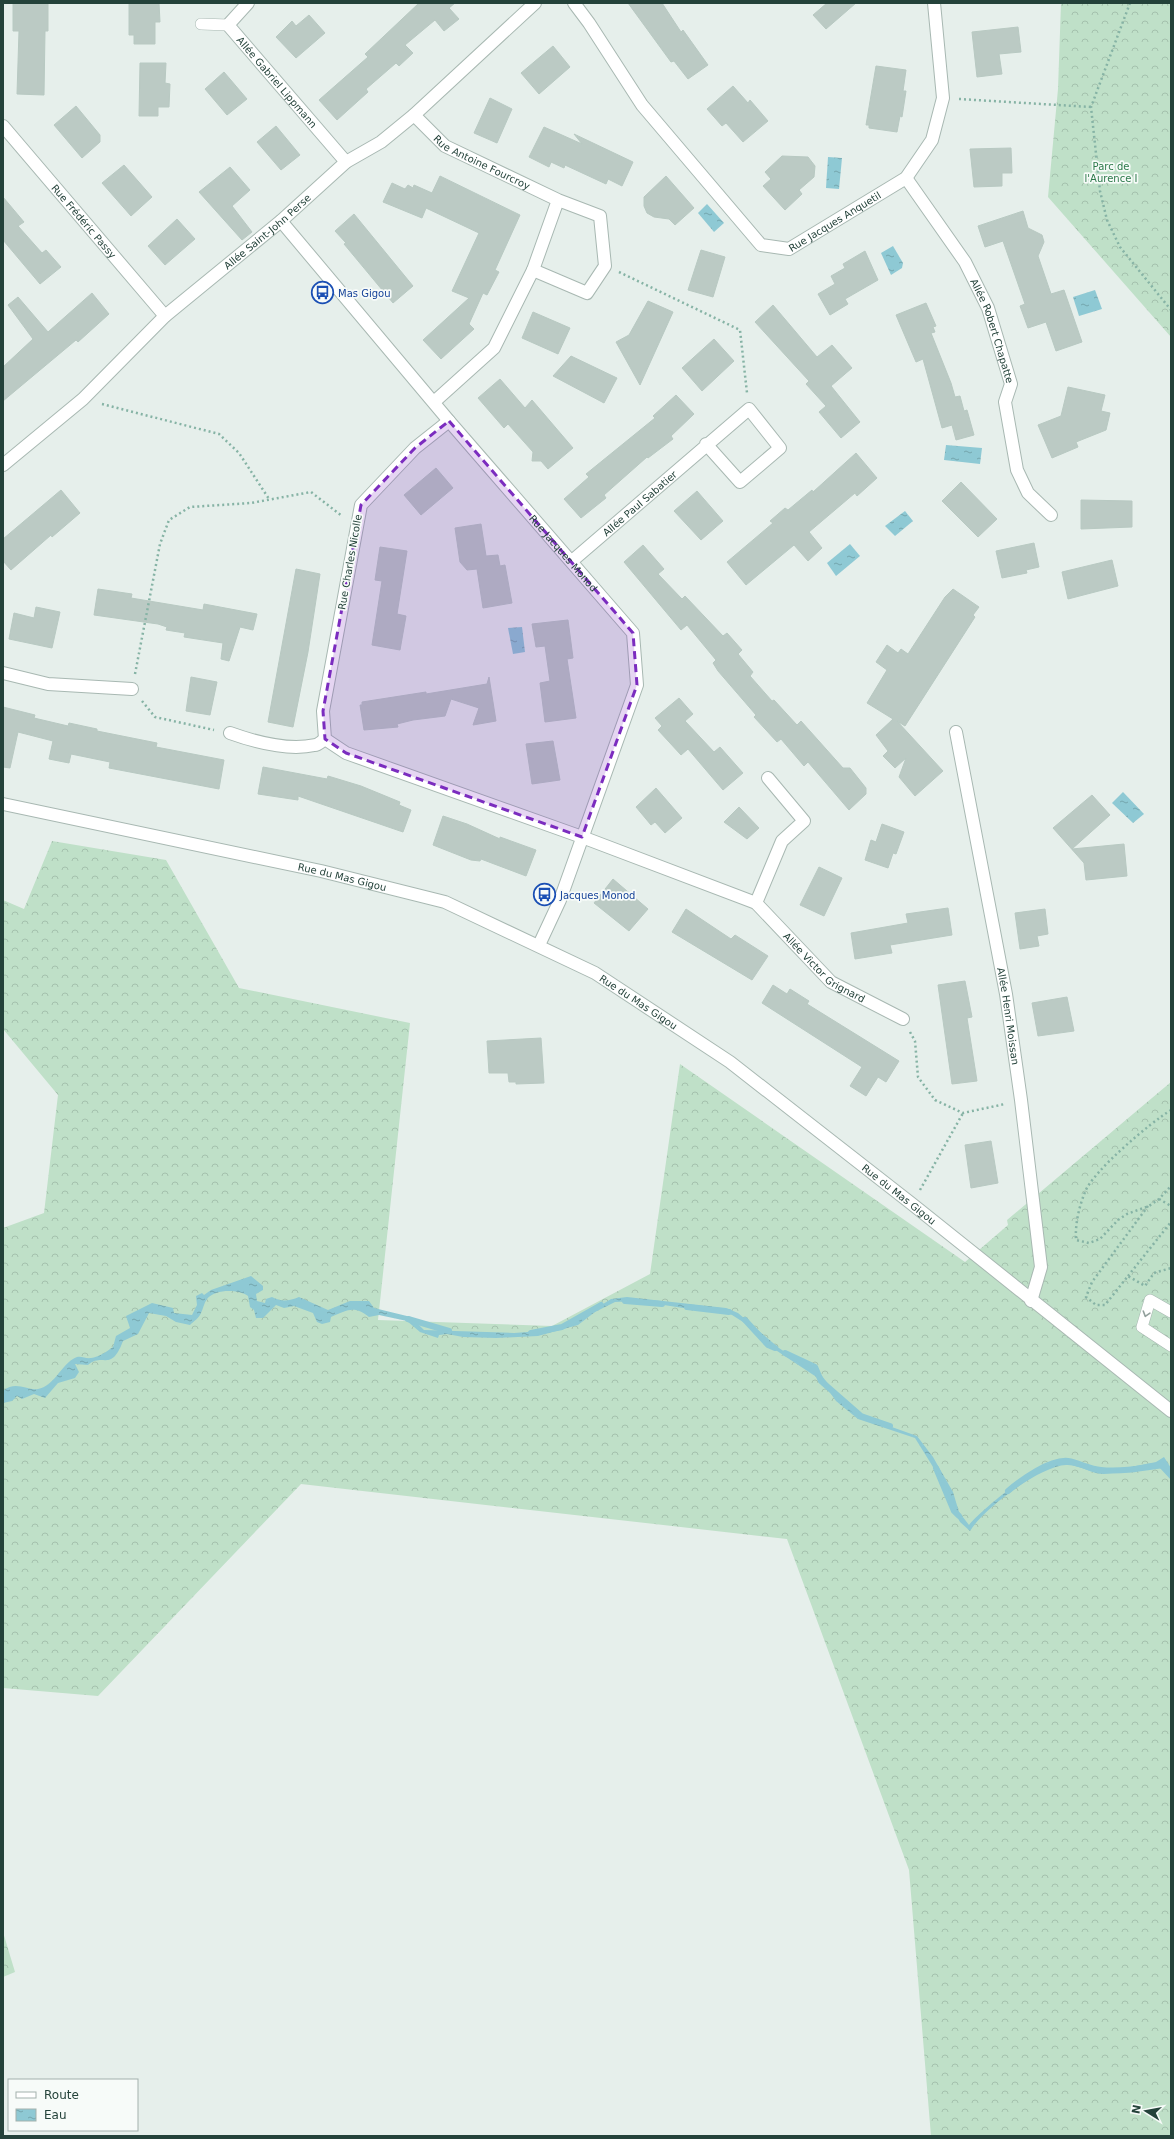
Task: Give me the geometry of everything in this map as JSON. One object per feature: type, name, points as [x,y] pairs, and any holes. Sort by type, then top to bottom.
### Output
[{"type":"street","points":[[228,25],[248,3]]},
{"type":"street","name":"Allée Saint-John Perse","points":[[3,465],[83,399],[165,316],[282,221],[346,162],[381,142],[414,115],[534,3]]},
{"type":"street","name":"Rue Jacques Anquetil","points":[[574,3],[589,23],[642,105],[761,245],[789,249],[906,178],[932,140],[943,98],[934,3]]},
{"type":"street","name":"Allée Gabriel Lippmann","points":[[228,25],[346,162]]},
{"type":"street","name":"Rue Antoine Fourcroy","points":[[414,115],[445,146],[558,200],[600,216],[605,266]]},
{"type":"street","name":"Rue Frédéric Passy","points":[[3,126],[165,316]]},
{"type":"street","name":"Allée Robert Chapatte","points":[[906,178],[965,262],[988,308],[1010,384],[1005,402],[1017,470],[1028,494],[1051,515]]},
{"type":"street","points":[[434,402],[494,348],[533,270],[558,200]]},
{"type":"street","name":"Rue Jacques Monod","points":[[282,221],[449,421],[633,633],[637,685],[560,900],[539,945]]},
{"type":"street","points":[[533,270],[587,293],[605,266]]},
{"type":"street","points":[[706,444],[740,482],[780,448],[749,409]]},
{"type":"street","name":"Allée Paul Sabatier","points":[[572,561],[706,444],[749,409]]},
{"type":"street","name":"Rue Charles Nicolle","points":[[326,739],[323,711],[361,505],[415,448],[449,421]]},
{"type":"street","points":[[3,673],[48,684],[132,689]]},
{"type":"street","name":"Allée Henri Moissan","points":[[956,732],[1006,994],[1021,1100],[1041,1268],[1031,1301]]},
{"type":"street","points":[[230,733],[246,739],[290,746],[316,745],[326,739],[346,752],[582,837]]},
{"type":"street","points":[[756,903],[782,842],[804,821],[768,778]]},
{"type":"street","name":"Rue du Mas Gigou","points":[[3,804],[321,871],[444,902],[539,945],[595,973],[730,1062],[912,1204],[1031,1301],[1171,1411]]},
{"type":"street","name":"Allée Victor Grignard","points":[[582,837],[756,903],[831,982],[903,1020]]},
{"type":"lane","points":[[201,24],[228,25]]},
{"type":"lane","points":[[1171,1312],[1150,1300],[1142,1327],[1171,1346]]},
{"type":"path","points":[[1130,3],[1091,107],[1100,191],[1107,220],[1120,247],[1171,310]]},
{"type":"path","points":[[943,98],[1091,107]]},
{"type":"path","points":[[605,266],[740,330],[749,409]]},
{"type":"path","points":[[83,399],[219,434],[239,454],[269,499]]},
{"type":"path","points":[[230,733],[155,717],[132,689],[160,544],[169,520],[190,507],[251,503],[310,492],[338,514],[357,523]]},
{"type":"path","points":[[903,1020],[915,1041],[918,1077],[935,1100],[963,1113],[1021,1100]]},
{"type":"path","points":[[1171,1110],[1155,1120],[1106,1164],[1085,1191],[1075,1228],[1076,1240],[1089,1243],[1100,1239],[1127,1214],[1149,1206],[1159,1199],[1171,1186]]},
{"type":"path","points":[[912,1204],[963,1113]]},
{"type":"path","points":[[1159,1199],[1171,1206]]},
{"type":"path","points":[[1149,1206],[1092,1282],[1086,1297],[1096,1305],[1105,1305],[1171,1222]]},
{"type":"path","points":[[1128,1276],[1145,1286],[1154,1273],[1171,1268]]},
{"type":"highlighted area","points":[[449,421],[633,633],[637,685],[582,837],[346,753],[325,739],[323,711],[361,505],[415,448]]},
{"type":"green space","name":"Parc de l'Aurence I","points":[[1061,3],[1171,3],[1171,337],[1048,197],[1058,89]]},
{"type":"green space","points":[[52,841],[166,860],[239,988],[410,1023],[378,1320],[552,1326],[650,1274],[680,1064],[965,1262],[1008,1225],[1007,1220],[1171,1082],[1171,2136],[931,2136],[909,1870],[787,1539],[301,1484],[98,1696],[3,1688],[3,1228],[44,1213],[58,1095],[3,1029],[3,900],[24,909]]},
{"type":"green space","points":[[3,1932],[15,1972],[3,1977]]},
{"type":"water","points":[[828,157],[842,158],[839,189],[826,188]]},
{"type":"water","points":[[707,204],[724,223],[714,232],[698,213]]},
{"type":"water","points":[[893,246],[903,263],[902,268],[891,275],[881,253]]},
{"type":"water","points":[[1095,290],[1102,309],[1079,316],[1073,297]]},
{"type":"water","points":[[946,445],[982,448],[980,464],[944,460]]},
{"type":"water","points":[[905,511],[913,521],[895,536],[885,526]]},
{"type":"water","points":[[850,544],[860,556],[836,576],[827,563]]},
{"type":"water","points":[[522,627],[525,652],[513,654],[508,628]]},
{"type":"water","points":[[1123,792],[1144,814],[1133,823],[1112,803]]},
{"type":"water","points":[[251,1276],[263,1286],[263,1290],[256,1294],[257,1301],[265,1303],[266,1299],[272,1297],[279,1300],[285,1300],[299,1297],[328,1310],[350,1301],[369,1301],[374,1308],[411,1317],[424,1330],[514,1333],[555,1330],[578,1320],[611,1299],[627,1297],[726,1308],[738,1313],[779,1348],[800,1362],[815,1367],[840,1399],[861,1416],[917,1436],[933,1457],[953,1492],[959,1512],[969,1525],[987,1507],[1015,1485],[1044,1467],[1057,1462],[1067,1461],[1092,1470],[1101,1471],[1116,1470],[1156,1462],[1164,1457],[1171,1468],[1171,1480],[1158,1466],[1104,1474],[1099,1474],[1071,1465],[1055,1467],[1013,1490],[987,1512],[970,1531],[960,1522],[954,1511],[948,1491],[915,1438],[858,1419],[836,1401],[821,1380],[768,1345],[751,1327],[732,1315],[713,1308],[683,1308],[638,1301],[615,1302],[595,1312],[578,1325],[538,1336],[496,1338],[463,1337],[447,1334],[439,1335],[438,1338],[420,1332],[407,1321],[379,1315],[369,1317],[364,1313],[355,1310],[337,1314],[331,1317],[330,1322],[322,1324],[317,1322],[313,1313],[294,1306],[284,1308],[276,1305],[263,1318],[256,1318],[254,1310],[250,1307],[248,1296],[238,1292],[227,1291],[215,1293],[207,1299],[200,1315],[190,1325],[176,1322],[166,1316],[149,1313],[138,1334],[123,1341],[119,1351],[111,1359],[98,1360],[88,1365],[75,1364],[79,1372],[75,1378],[58,1383],[45,1398],[34,1394],[22,1399],[17,1396],[12,1401],[3,1403],[3,1391],[8,1388],[12,1386],[34,1389],[44,1387],[53,1380],[68,1362],[80,1357],[94,1357],[113,1347],[116,1336],[130,1328],[126,1316],[152,1303],[173,1308],[174,1313],[192,1315],[197,1305],[196,1296],[202,1293],[204,1295],[211,1290]]},
{"type":"building","points":[[13,3],[48,3],[48,31],[45,31],[44,95],[17,94],[19,31],[13,31]]},
{"type":"building","points":[[129,3],[159,3],[160,22],[155,22],[155,44],[134,44],[134,35],[129,35]]},
{"type":"building","points":[[419,3],[455,3],[449,8],[459,19],[444,31],[435,20],[405,45],[413,53],[399,66],[396,63],[366,89],[368,92],[337,120],[319,100],[368,57],[365,54]]},
{"type":"building","points":[[628,3],[662,3],[681,32],[683,30],[708,65],[688,79],[674,61],[671,62]]},
{"type":"building","points":[[827,3],[856,3],[826,29],[813,15]]},
{"type":"building","points":[[309,15],[325,33],[296,58],[276,37],[292,21],[296,26]]},
{"type":"building","points":[[1018,27],[1021,52],[999,54],[1002,74],[977,77],[972,32]]},
{"type":"building","points":[[553,46],[570,67],[539,94],[521,73]]},
{"type":"building","points":[[140,63],[166,63],[165,83],[170,84],[169,107],[158,107],[158,116],[139,116]]},
{"type":"building","points":[[876,66],[906,70],[903,91],[906,91],[902,117],[900,116],[897,132],[869,128],[869,125],[866,125]]},
{"type":"building","points":[[224,72],[247,99],[227,115],[205,89]]},
{"type":"building","points":[[733,86],[748,103],[750,100],[768,121],[743,142],[726,123],[722,126],[707,109]]},
{"type":"building","points":[[490,98],[512,109],[497,143],[474,133]]},
{"type":"building","points":[[76,106],[100,135],[100,142],[82,158],[54,125]]},
{"type":"building","points":[[276,126],[300,155],[281,170],[257,142]]},
{"type":"building","points":[[544,127],[582,144],[574,134],[633,162],[622,186],[608,179],[606,184],[565,165],[564,168],[551,162],[549,167],[529,157]]},
{"type":"building","points":[[1011,148],[1012,173],[1002,173],[1002,186],[974,187],[970,149]]},
{"type":"building","points":[[782,156],[808,157],[815,166],[814,177],[799,190],[802,194],[785,210],[763,186],[771,179],[765,172]]},
{"type":"building","points":[[124,165],[152,197],[131,216],[102,183]]},
{"type":"building","points":[[230,167],[250,190],[232,206],[252,232],[242,240],[199,192]]},
{"type":"building","points":[[440,176],[520,215],[495,270],[499,272],[487,295],[483,293],[469,324],[474,329],[441,359],[423,340],[469,298],[452,291],[479,233],[426,208],[422,218],[383,202],[392,183],[405,189],[408,185],[413,188],[414,185],[432,193]]},
{"type":"building","points":[[666,176],[694,208],[675,225],[669,219],[654,217],[647,213],[644,206],[644,197]]},
{"type":"building","points":[[3,197],[24,222],[18,226],[42,253],[46,250],[61,267],[40,284],[3,240]]},
{"type":"building","points":[[1023,211],[1028,228],[1042,235],[1044,242],[1038,256],[1051,294],[1064,290],[1082,342],[1056,351],[1046,322],[1028,328],[1020,306],[1025,304],[1003,241],[985,247],[978,226]]},
{"type":"building","points":[[354,214],[413,286],[393,303],[335,231]]},
{"type":"building","points":[[177,219],[195,239],[165,265],[148,246]]},
{"type":"building","points":[[701,250],[725,257],[713,297],[688,290]]},
{"type":"building","points":[[865,251],[878,280],[845,299],[848,304],[830,315],[818,294],[835,284],[831,276],[845,268],[843,264]]},
{"type":"building","points":[[92,293],[109,314],[78,342],[76,340],[3,401],[3,367],[33,339],[8,305],[18,297],[48,332]]},
{"type":"building","points":[[648,301],[673,312],[640,385],[616,342],[629,335]]},
{"type":"building","points":[[926,303],[936,326],[933,327],[935,332],[931,333],[955,397],[960,396],[964,411],[967,410],[974,435],[956,440],[952,425],[942,428],[923,359],[916,362],[896,315]]},
{"type":"building","points":[[773,305],[817,357],[832,345],[852,368],[831,386],[860,422],[841,438],[819,412],[826,406],[806,384],[809,381],[755,322]]},
{"type":"building","points":[[533,312],[570,328],[558,354],[522,338]]},
{"type":"building","points":[[714,339],[734,361],[702,391],[682,368]]},
{"type":"building","points":[[571,356],[617,378],[604,403],[553,376]]},
{"type":"building","points":[[500,379],[525,408],[532,400],[573,448],[548,469],[541,461],[532,461],[533,452],[508,424],[504,428],[478,398]]},
{"type":"building","points":[[1068,387],[1105,395],[1101,411],[1110,413],[1106,430],[1076,442],[1078,447],[1052,458],[1038,425],[1061,416]]},
{"type":"building","points":[[676,395],[694,414],[671,436],[673,439],[648,458],[647,457],[604,495],[606,498],[581,518],[564,499],[589,477],[586,474],[655,418],[653,416]]},
{"type":"building","points":[[856,453],[877,478],[857,496],[855,493],[809,532],[822,548],[808,561],[794,545],[746,585],[727,562],[773,523],[770,521],[785,508],[788,510],[812,490],[813,492]]},
{"type":"building","points":[[436,468],[453,488],[421,515],[404,495]]},
{"type":"building","points":[[961,482],[997,519],[978,537],[942,501]]},
{"type":"building","points":[[61,490],[80,513],[52,537],[51,535],[11,570],[3,561],[3,539]]},
{"type":"building","points":[[697,491],[723,521],[701,540],[674,511]]},
{"type":"building","points":[[1081,500],[1132,501],[1132,527],[1081,529]]},
{"type":"building","points":[[481,524],[486,556],[498,555],[500,566],[505,565],[512,603],[483,608],[477,569],[467,570],[460,562],[455,528]]},
{"type":"building","points":[[1034,543],[1039,567],[1026,570],[1027,573],[1002,578],[996,551]]},
{"type":"building","points":[[643,545],[664,569],[658,574],[682,599],[685,596],[723,636],[727,633],[742,650],[738,654],[753,672],[750,676],[772,701],[774,700],[797,725],[801,721],[843,768],[850,768],[866,788],[866,794],[849,810],[808,762],[804,766],[781,739],[777,742],[754,717],[756,715],[718,671],[713,663],[716,660],[687,625],[681,630],[624,562]]},
{"type":"building","points":[[380,547],[407,551],[397,614],[406,616],[400,650],[372,645],[382,581],[375,580]]},
{"type":"building","points":[[1112,560],[1118,586],[1068,599],[1062,572]]},
{"type":"building","points":[[296,569],[320,574],[308,652],[293,727],[268,722]]},
{"type":"building","points":[[98,589],[132,594],[131,598],[203,610],[204,604],[257,614],[253,630],[240,627],[229,661],[221,659],[223,643],[184,637],[185,633],[166,630],[167,627],[158,624],[94,615]]},
{"type":"building","points":[[953,589],[979,607],[973,615],[975,617],[905,726],[897,721],[943,771],[915,796],[899,777],[906,758],[895,768],[883,756],[888,751],[876,735],[893,719],[867,703],[887,670],[876,662],[887,645],[898,653],[901,649],[908,654],[945,597]]},
{"type":"building","points":[[36,607],[60,612],[52,648],[9,639],[14,613],[34,618]]},
{"type":"building","points":[[568,620],[573,658],[567,659],[576,718],[545,722],[540,683],[550,681],[545,646],[536,647],[532,624]]},
{"type":"building","points":[[191,677],[217,682],[210,715],[186,711]]},
{"type":"building","points":[[489,677],[496,721],[473,725],[479,708],[451,699],[445,716],[413,720],[397,724],[398,727],[364,730],[360,705],[362,705],[362,702],[426,692],[426,694],[487,684]]},
{"type":"building","points":[[679,698],[693,714],[685,721],[714,752],[720,747],[743,773],[723,790],[688,749],[681,755],[658,730],[662,726],[655,718]]},
{"type":"building","points":[[3,707],[35,715],[34,718],[68,726],[69,723],[97,729],[97,731],[157,743],[156,747],[224,760],[219,789],[109,768],[110,762],[71,754],[69,763],[49,759],[53,741],[18,732],[10,768],[3,767]]},
{"type":"building","points":[[553,741],[560,780],[532,784],[526,744]]},
{"type":"building","points":[[263,767],[327,779],[328,776],[361,786],[400,802],[399,805],[411,810],[403,832],[298,796],[298,800],[258,794]]},
{"type":"building","points":[[656,788],[682,818],[665,833],[655,822],[651,825],[636,807]]},
{"type":"building","points":[[1092,795],[1110,815],[1072,849],[1124,844],[1127,876],[1086,880],[1084,863],[1053,828]]},
{"type":"building","points":[[739,807],[759,828],[747,839],[724,822]]},
{"type":"building","points":[[443,816],[467,824],[500,839],[500,837],[536,850],[526,876],[481,859],[480,861],[471,860],[433,845]]},
{"type":"building","points":[[882,824],[904,832],[896,854],[893,853],[888,868],[865,860],[871,840],[876,842]]},
{"type":"building","points":[[819,867],[842,878],[824,916],[800,905]]},
{"type":"building","points":[[613,879],[648,909],[629,931],[594,903]]},
{"type":"building","points":[[948,908],[952,935],[890,945],[892,953],[855,959],[851,933],[908,923],[906,914]]},
{"type":"building","points":[[686,909],[731,939],[735,935],[768,956],[752,980],[672,932]]},
{"type":"building","points":[[1045,909],[1048,934],[1037,936],[1039,946],[1020,949],[1015,913]]},
{"type":"building","points":[[965,981],[972,1017],[967,1018],[977,1081],[952,1084],[938,985]]},
{"type":"building","points":[[773,985],[787,994],[790,989],[809,1001],[807,1004],[899,1061],[886,1082],[878,1077],[866,1096],[850,1086],[862,1067],[762,1003]]},
{"type":"building","points":[[1067,997],[1074,1031],[1038,1036],[1032,1003]]},
{"type":"building","points":[[541,1038],[544,1083],[516,1084],[516,1082],[509,1082],[508,1073],[489,1073],[487,1041]]},
{"type":"building","points":[[991,1141],[998,1183],[971,1188],[965,1145]]},
{"type":"waterway","points":[[625,1301],[662,1304]]},
{"type":"waterway","points":[[531,1333],[562,1327],[601,1305]]},
{"type":"waterway","points":[[687,1307],[729,1312]]},
{"type":"waterway","points":[[408,1319],[449,1331]]},
{"type":"waterway","points":[[745,1320],[768,1345],[775,1348]]},
{"type":"waterway","points":[[785,1353],[815,1367],[821,1381],[861,1416],[890,1426]]},
{"type":"waterway","points":[[1008,1491],[1036,1471],[1061,1461],[1068,1461],[1101,1470],[1132,1469],[1163,1465],[1171,1473]]},
{"type":"waterway","points":[[936,1468],[954,1511],[959,1516]]},
{"type":"place","name":"Mas Gigou","points":[[323,293]]},
{"type":"place","name":"Jacques Monod","points":[[544,895]]}]
